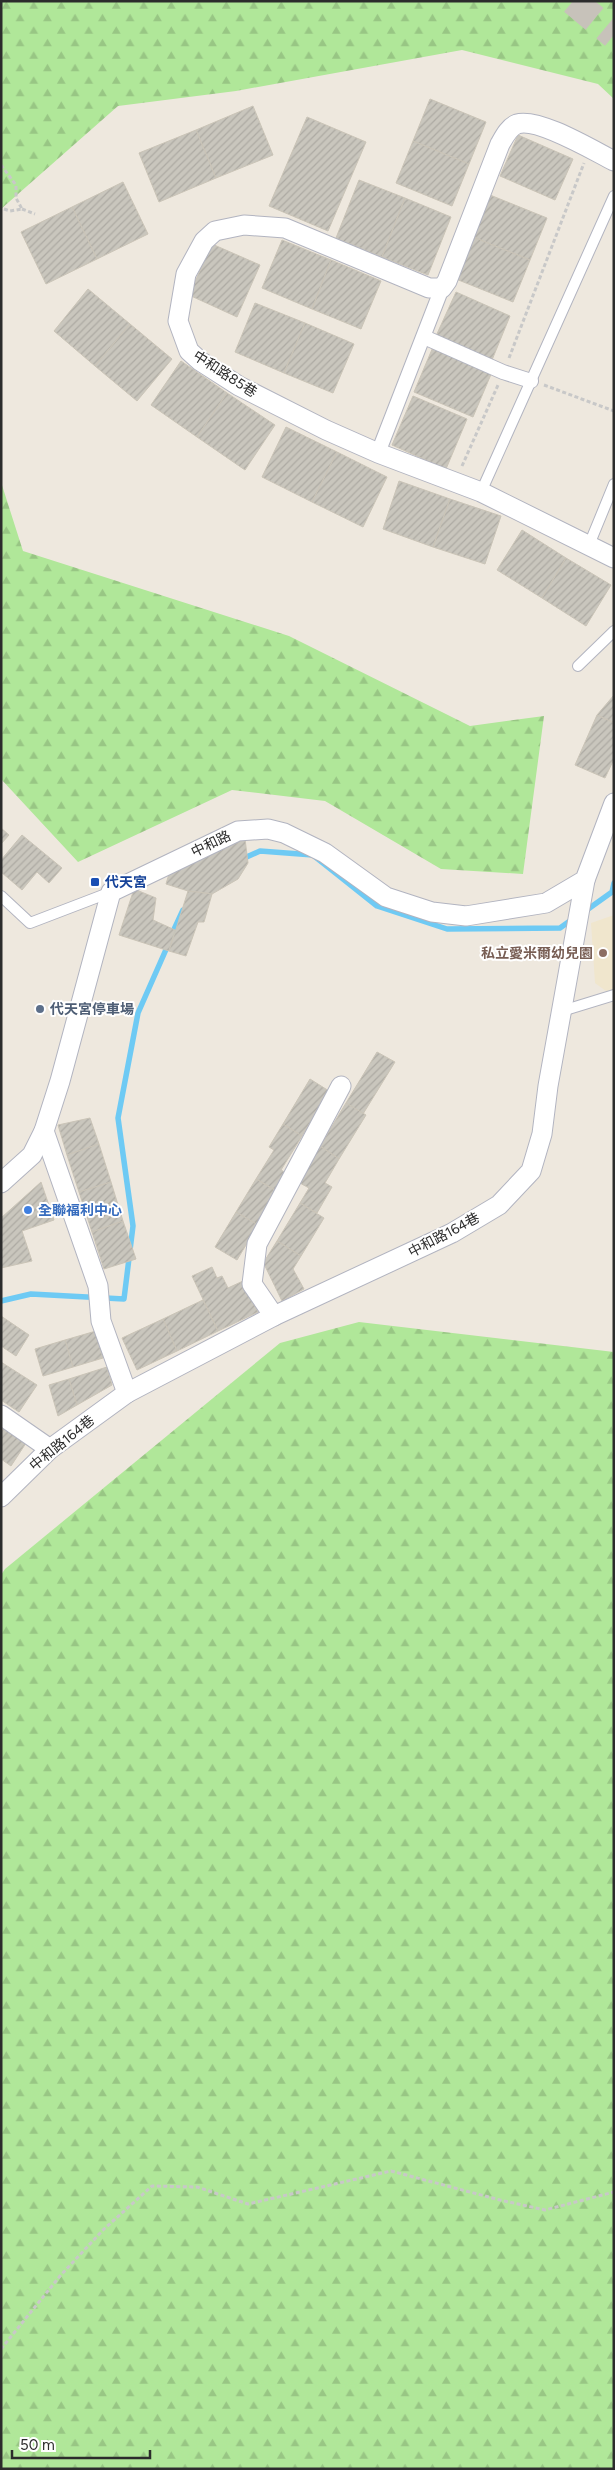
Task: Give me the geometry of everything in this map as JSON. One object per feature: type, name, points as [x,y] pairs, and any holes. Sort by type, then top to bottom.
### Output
[{"type":"street","points":[[378,453],[442,288],[448,281],[506,134],[517,124],[536,124],[614,161]]},
{"type":"street","name":"中和路85巷","points":[[442,288],[429,288],[285,228],[244,225],[215,231],[204,241],[186,274],[178,321],[189,351],[239,386],[297,416],[378,453],[455,484],[481,492],[614,558]]},
{"type":"street","points":[[424,337],[503,372],[531,380]]},
{"type":"street","points":[[586,880],[614,803]]},
{"type":"street","name":"中和路","points":[[111,892],[238,831],[268,829],[284,833],[325,853],[386,897],[432,912],[466,916],[546,903],[586,880]]},
{"type":"street","name":"中和路164巷","points":[[1,1497],[50,1449],[126,1393],[274,1316],[452,1233],[499,1205],[531,1171],[542,1134],[548,1086],[586,880]]},
{"type":"street","points":[[1,1184],[32,1155],[44,1131],[60,1081],[111,892]]},
{"type":"street","points":[[274,1316],[252,1284],[257,1244],[341,1086]]},
{"type":"street","points":[[44,1131],[98,1286],[101,1321],[126,1393]]},
{"type":"street","points":[[1,1415],[50,1449]]},
{"type":"lane","points":[[481,492],[614,196]]},
{"type":"lane","points":[[589,545],[614,484]]},
{"type":"lane","points":[[578,666],[614,630]]},
{"type":"lane","points":[[1,896],[30,924],[111,892]]},
{"type":"lane","points":[[562,1011],[614,995]]},
{"type":"path","points":[[455,484],[503,372],[590,149]]},
{"type":"path","points":[[1,165],[16,185],[16,198],[22,209]]},
{"type":"path","points":[[1,208],[10,211],[22,209],[35,214]]},
{"type":"path","points":[[531,380],[614,411]]},
{"type":"path","points":[[1,2349],[66,2270],[103,2230],[152,2186],[197,2186],[248,2204],[391,2171],[545,2210],[614,2192]]},
{"type":"shaded area","name":"私立愛米爾幼兒園","points":[[614,915],[613,996],[595,983],[591,923]]},
{"type":"green space","points":[[1,1],[614,1],[614,99],[598,84],[462,50],[236,91],[118,106],[1,209]]},
{"type":"green space","points":[[1,482],[23,551],[289,636],[470,726],[544,716],[523,874],[441,869],[325,801],[232,790],[78,862],[1,779]]},
{"type":"green space","points":[[359,1322],[614,1352],[614,2469],[1,2469],[1,1575],[5,1569],[280,1343]]},
{"type":"building","points":[[430,99],[486,122],[469,164],[413,141]]},
{"type":"building","points":[[253,106],[273,155],[216,178],[196,130]]},
{"type":"building","points":[[307,117],[366,142],[328,231],[269,206]]},
{"type":"building","points":[[196,130],[216,178],[159,202],[139,153]]},
{"type":"building","points":[[518,135],[573,159],[555,200],[500,176]]},
{"type":"building","points":[[413,141],[469,164],[452,206],[396,183]]},
{"type":"building","points":[[359,180],[405,198],[382,257],[336,238]]},
{"type":"building","points":[[123,182],[148,234],[97,259],[72,207]]},
{"type":"building","points":[[490,195],[547,218],[530,260],[473,237]]},
{"type":"building","points":[[405,198],[451,217],[428,275],[382,257]]},
{"type":"building","points":[[72,207],[97,259],[46,284],[21,232]]},
{"type":"building","points":[[473,237],[530,260],[513,302],[456,279]]},
{"type":"building","points":[[282,240],[331,260],[312,309],[262,288]]},
{"type":"building","points":[[212,244],[260,265],[237,317],[189,295]]},
{"type":"building","points":[[331,260],[381,281],[361,329],[312,309]]},
{"type":"building","points":[[88,289],[130,324],[95,366],[54,331]]},
{"type":"building","points":[[456,292],[510,316],[492,360],[436,336]]},
{"type":"building","points":[[255,303],[305,323],[284,373],[235,352]]},
{"type":"building","points":[[305,323],[354,344],[333,393],[284,373]]},
{"type":"building","points":[[130,324],[172,359],[137,401],[95,366]]},
{"type":"building","points":[[433,347],[492,372],[473,417],[414,392]]},
{"type":"building","points":[[181,361],[227,393],[197,437],[151,405]]},
{"type":"building","points":[[227,393],[275,425],[245,470],[197,437]]},
{"type":"building","points":[[413,396],[467,419],[446,469],[392,445]]},
{"type":"building","points":[[286,427],[337,452],[312,502],[262,477]]},
{"type":"building","points":[[337,452],[387,477],[363,527],[312,502]]},
{"type":"building","points":[[399,481],[450,499],[433,547],[383,529]]},
{"type":"building","points":[[450,499],[501,516],[485,564],[433,547]]},
{"type":"building","points":[[522,530],[566,558],[542,598],[497,570]]},
{"type":"building","points":[[566,558],[611,585],[586,626],[542,598]]},
{"type":"building","points":[[614,695],[614,723],[597,715]]},
{"type":"building","points":[[597,715],[614,723],[614,759],[605,778],[575,765]]},
{"type":"building","points":[[1,828],[9,835],[1,844]]},
{"type":"building","points":[[22,835],[62,868],[49,883],[37,872],[22,890],[1,872],[1,860]]},
{"type":"building","points":[[245,839],[248,863],[238,879],[212,894],[188,891],[166,884],[169,874]]},
{"type":"building","points":[[134,889],[156,898],[153,920],[175,930],[169,951],[119,935]]},
{"type":"building","points":[[188,891],[212,894],[204,922],[198,922],[186,956],[169,951]]},
{"type":"building","points":[[377,1052],[395,1062],[363,1114],[346,1103]]},
{"type":"building","points":[[310,1079],[329,1091],[302,1136],[283,1124]]},
{"type":"building","points":[[346,1103],[366,1115],[339,1159],[320,1146]]},
{"type":"building","points":[[90,1118],[99,1144],[67,1155],[58,1125]]},
{"type":"building","points":[[283,1124],[302,1136],[281,1170],[286,1173],[277,1191],[256,1179],[274,1150],[269,1147]]},
{"type":"building","points":[[99,1144],[111,1182],[79,1192],[67,1155]]},
{"type":"building","points":[[320,1146],[339,1159],[325,1183],[332,1187],[317,1213],[300,1203],[309,1188],[298,1182]]},
{"type":"building","points":[[256,1179],[278,1192],[258,1225],[236,1212]]},
{"type":"building","points":[[41,1182],[54,1220],[22,1231],[32,1261],[1,1268],[1,1218]]},
{"type":"building","points":[[111,1182],[123,1221],[92,1232],[79,1192]]},
{"type":"building","points":[[300,1203],[324,1218],[301,1256],[277,1241]]},
{"type":"building","points":[[236,1212],[258,1225],[237,1260],[215,1247]]},
{"type":"building","points":[[123,1221],[136,1259],[104,1269],[92,1232]]},
{"type":"building","points":[[277,1241],[301,1256],[293,1269],[304,1289],[282,1301],[265,1266],[262,1265]]},
{"type":"building","points":[[212,1267],[217,1278],[222,1276],[228,1288],[243,1281],[258,1312],[218,1331],[192,1276]]},
{"type":"building","points":[[203,1300],[218,1331],[177,1351],[163,1319]]},
{"type":"building","points":[[1,1316],[29,1335],[16,1356],[1,1346]]},
{"type":"building","points":[[163,1319],[177,1351],[137,1370],[122,1338]]},
{"type":"building","points":[[96,1331],[103,1358],[73,1367],[65,1340]]},
{"type":"building","points":[[65,1340],[73,1367],[43,1376],[35,1349]]},
{"type":"building","points":[[1,1362],[37,1385],[19,1412],[1,1400]]},
{"type":"building","points":[[107,1367],[112,1385],[77,1405],[69,1379]]},
{"type":"building","points":[[69,1379],[77,1405],[58,1416],[49,1385]]},
{"type":"building","points":[[8,1422],[30,1437],[11,1466],[1,1459],[1,1432]]},
{"type":"waterway","points":[[240,860],[260,851],[313,855],[377,906],[447,929],[560,928],[574,918]]},
{"type":"waterway","points":[[584,912],[612,892],[614,883]]},
{"type":"waterway","points":[[171,936],[183,910]]},
{"type":"waterway","points":[[1,1301],[31,1294],[124,1299],[133,1226],[118,1118],[138,1013],[168,945]]},
{"type":"tunnel","points":[[573,1],[614,35]]},
{"type":"place","name":"代天宮","points":[[95,882]]},
{"type":"place","name":"私立愛米爾幼兒園","points":[[603,953]]},
{"type":"place","name":"代天宮停車場","points":[[40,1009]]},
{"type":"place","name":"全聯福利中心","points":[[28,1210]]}]
